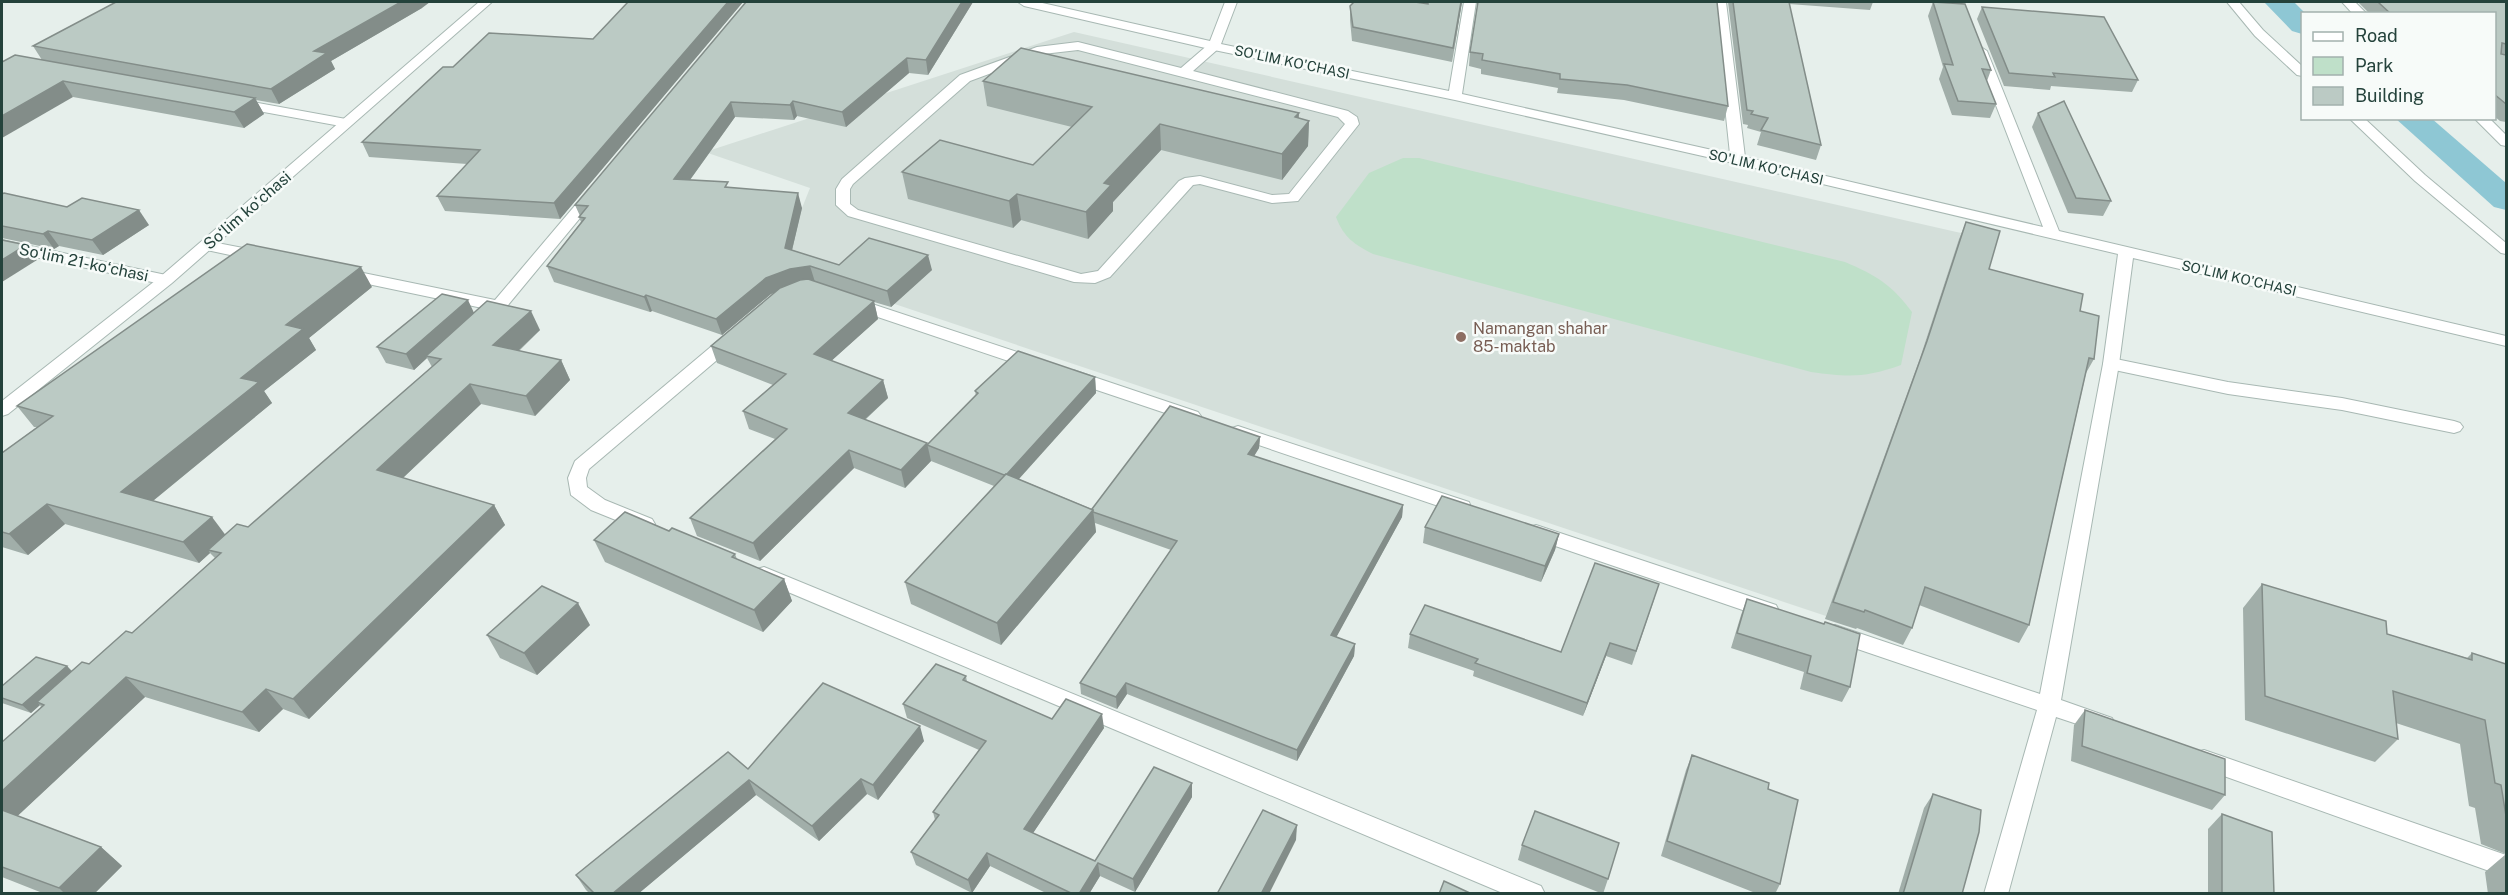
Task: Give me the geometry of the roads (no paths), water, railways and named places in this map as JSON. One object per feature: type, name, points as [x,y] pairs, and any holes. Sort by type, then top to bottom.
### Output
[{"type":"street","name":"Soʻlim koʻchasi","points":[[2,410],[207,246],[486,2]]},
{"type":"street","name":"SO'LIM KO'CHASI","points":[[1024,2],[1214,46],[1455,96],[1738,160],[2506,341]]},
{"type":"street","points":[[1184,73],[1214,46],[1231,2]]},
{"type":"street","points":[[1455,96],[1470,2]]},
{"type":"street","points":[[1720,2],[1738,160]]},
{"type":"street","points":[[2233,2],[2259,33],[2301,71]]},
{"type":"street","points":[[1975,35],[2053,234]]},
{"type":"street","points":[[1064,46],[1078,46],[1184,73],[1343,114],[1349,116],[1352,124],[1293,198],[1272,199],[1200,180],[1184,184],[1104,274],[1095,278],[1080,279],[853,213],[843,205],[843,189],[847,182],[965,78],[1041,50],[1064,46]]},
{"type":"street","points":[[220,100],[346,123]]},
{"type":"street","points":[[2357,120],[2420,178],[2506,250]]},
{"type":"street","points":[[2482,120],[2506,142]]},
{"type":"street","points":[[482,322],[499,306],[607,177]]},
{"type":"street","name":"Soʻlim 21-koʻchasi","points":[[2,245],[166,280]]},
{"type":"street","points":[[207,246],[277,260]]},
{"type":"street","points":[[1996,894],[2049,705],[2111,364],[2126,251]]},
{"type":"street","points":[[324,270],[499,306]]},
{"type":"street","points":[[837,297],[1483,514]]},
{"type":"street","points":[[664,532],[598,505],[578,490],[577,478],[581,466],[742,331]]},
{"type":"street","points":[[2111,364],[2228,388],[2342,404],[2454,427]]},
{"type":"street","points":[[1517,526],[1789,617]]},
{"type":"street","points":[[741,564],[1533,894]]},
{"type":"street","points":[[1823,629],[2127,732]]},
{"type":"street","points":[[2183,752],[2506,866]]},
{"type":"waterway","points":[[2278,2],[2301,24]]},
{"type":"waterway","points":[[2413,120],[2506,200]]},
{"type":"place","name":"Namangan shahar 85-maktab","points":[[1461,337]]}]
